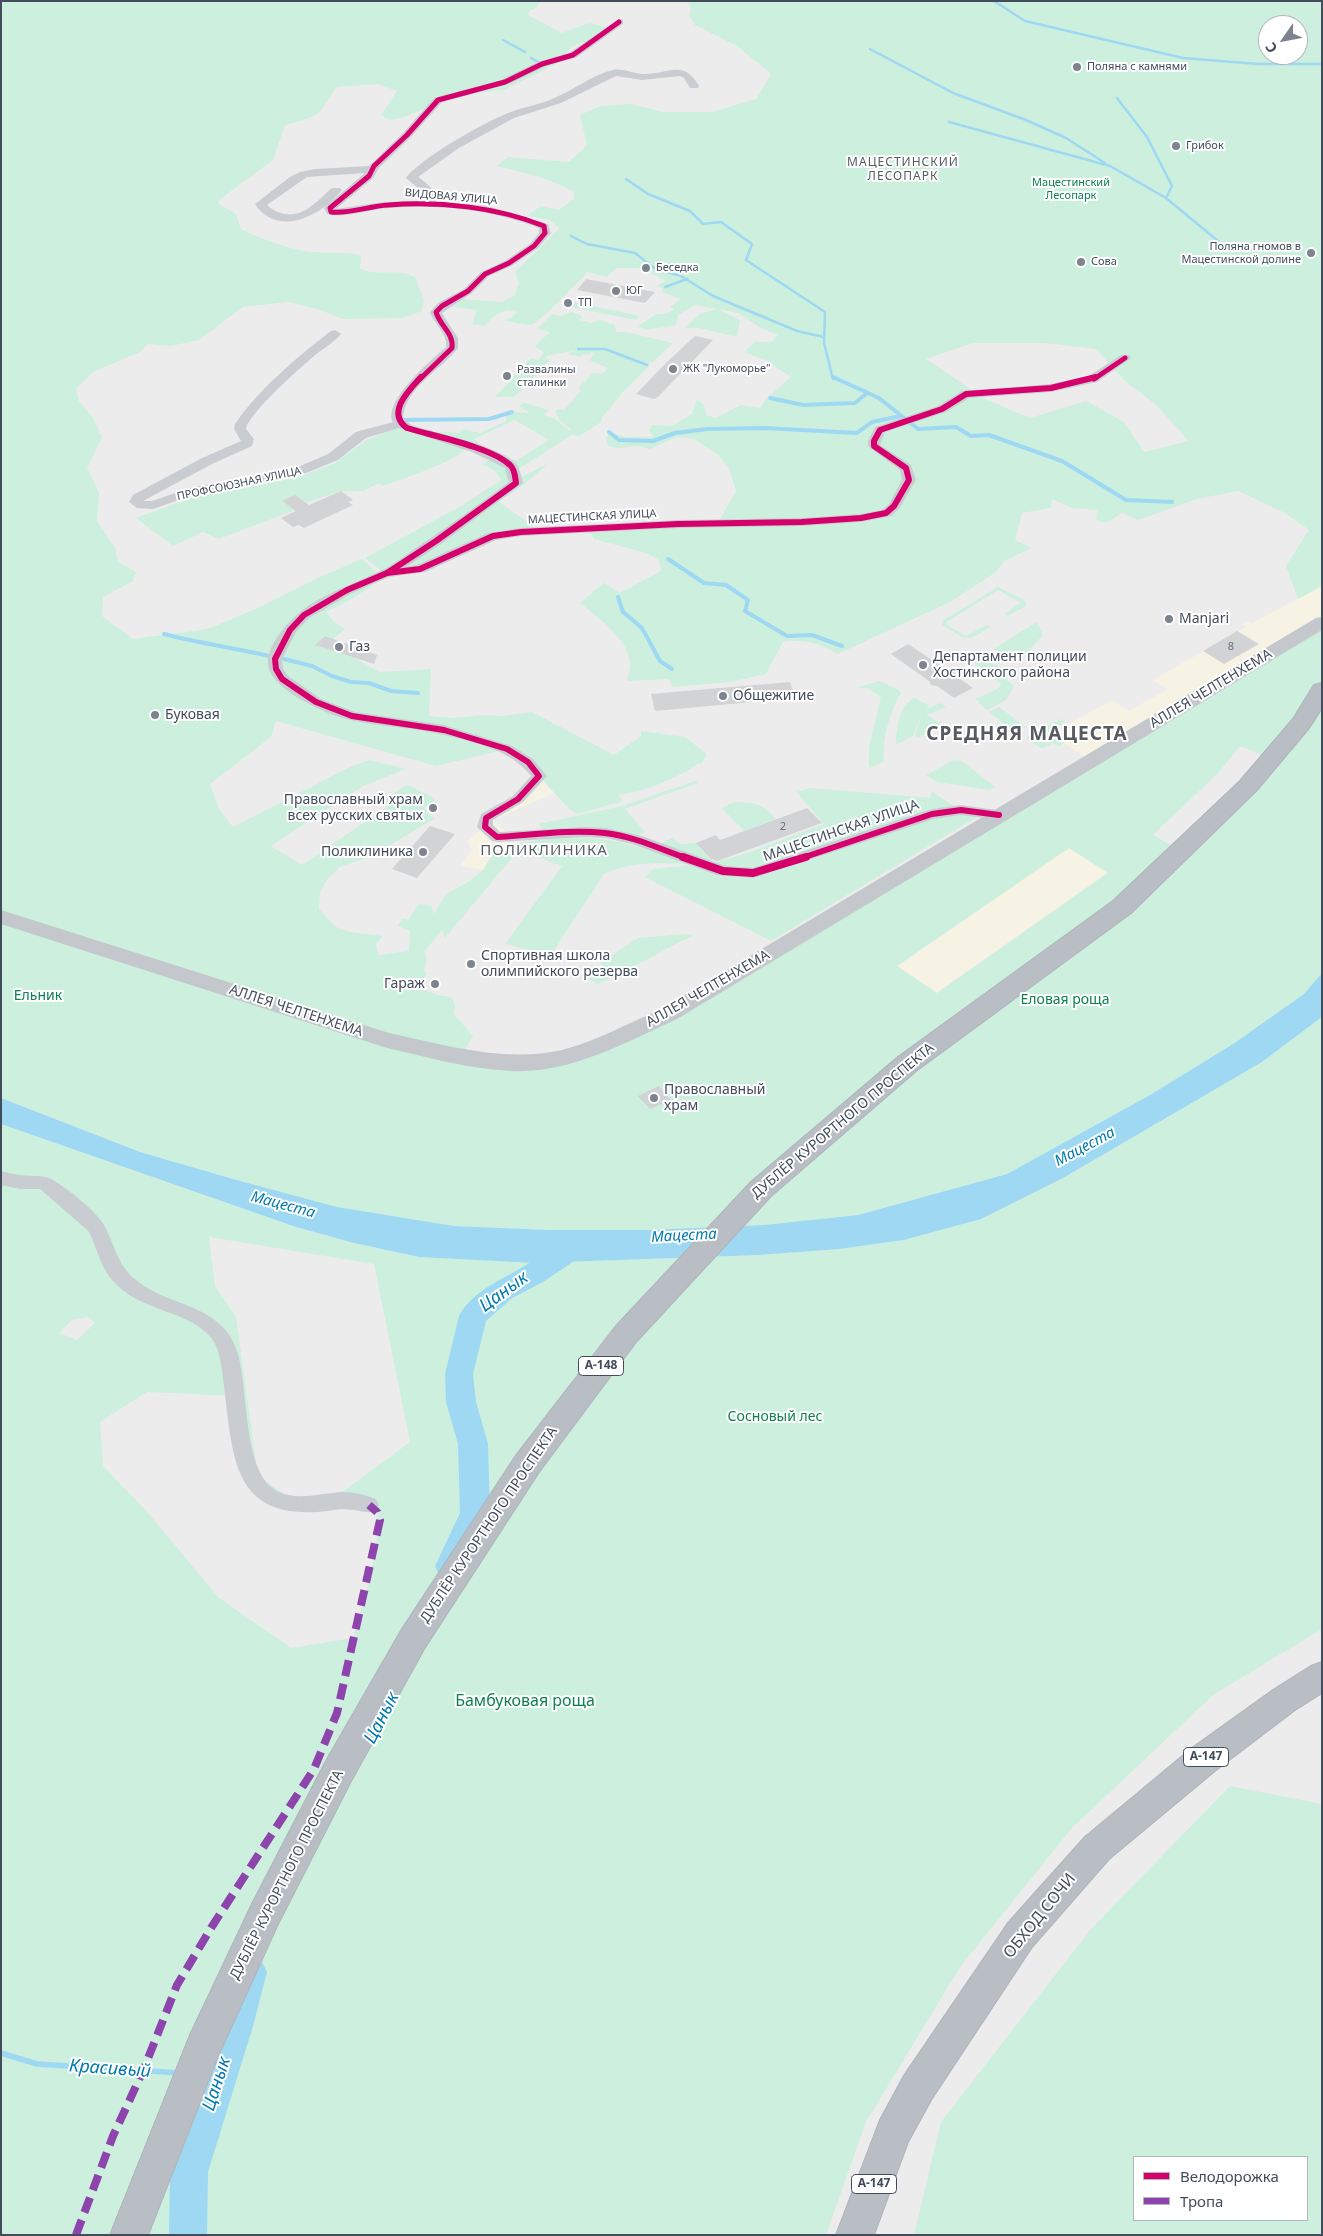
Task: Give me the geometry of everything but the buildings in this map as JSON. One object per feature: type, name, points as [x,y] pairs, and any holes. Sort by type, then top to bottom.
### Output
[{"type":"highway","name":"ДУБЛЁР КУРОРТНОГО ПРОСПЕКТА","points":[[129,2235],[203,2048],[265,1914],[338,1772],[413,1639],[528,1463],[626,1334],[760,1189],[907,1064],[1122,907],[1248,786],[1301,722],[1322,690]]},
{"type":"highway","name":"ОБХОД СОЧИ","points":[[855,2235],[894,2133],[918,2087],[1020,1934],[1097,1848],[1204,1759],[1284,1700],[1322,1676]]},
{"type":"main road","name":"АЛЛЕЯ ЧЕЛТЕНХЕМА","points":[[1,917],[387,1040],[451,1054],[503,1061],[538,1061],[566,1056],[618,1037],[669,1014],[1322,622]]},
{"type":"street","points":[[360,170],[312,210],[295,218],[288,218],[262,208],[263,201],[298,176],[315,172],[372,169],[407,135],[438,100],[505,82],[542,64],[573,55],[619,22]]},
{"type":"street","points":[[428,205],[432,200],[430,193],[420,183],[411,178],[429,163],[455,146],[510,116],[557,101],[619,72],[642,77],[681,73],[688,76],[694,86]]},
{"type":"street","name":"ВИДОВАЯ УЛИЦА","points":[[372,169],[369,176],[330,208],[329,211],[345,213],[393,204],[487,210],[539,224],[544,226],[545,233],[534,246],[510,262],[485,274],[468,291],[442,306],[436,312],[437,319],[451,335],[454,342],[452,348],[414,384],[398,411],[397,417],[400,424]]},
{"type":"street","name":"ПРОФСОЮЗНАЯ УЛИЦА","points":[[335,334],[310,353],[258,402],[241,424],[240,429],[248,439],[247,443],[165,482],[138,498],[136,502],[142,505],[153,504],[190,492],[302,470],[333,457],[361,435],[400,424]]},
{"type":"street","name":"МАЦЕСТИНСКАЯ УЛИЦА","points":[[387,572],[420,569],[493,536],[521,532],[678,524],[802,522],[861,518],[886,513],[894,506],[909,480],[906,468],[874,446],[874,441],[880,430],[942,409],[970,393],[1051,388],[1093,379],[1125,358]]},
{"type":"street","name":"МАЦЕСТИНСКАЯ УЛИЦА","points":[[400,424],[496,457],[510,465],[516,474],[516,483],[506,492],[387,572],[347,590],[304,615],[290,630],[280,647],[275,659],[276,669],[282,679],[294,689],[316,702],[352,716],[444,730],[507,749],[528,762],[539,776],[518,799],[486,818],[484,827],[497,837],[584,832],[606,833],[636,840],[723,871],[753,873],[932,814],[961,810],[999,815]]},
{"type":"street","points":[[1,1178],[20,1182],[45,1183],[95,1226],[113,1268],[134,1290],[153,1302],[198,1316],[211,1324],[227,1348],[245,1456],[254,1483],[264,1492],[291,1504],[308,1506],[354,1501],[369,1505]]},
{"type":"shaded area","points":[[1322,586],[1322,622],[1090,761],[1051,734],[1112,700],[1129,711],[1168,689],[1153,680],[1246,627],[1242,624],[1248,621],[1252,623]]},
{"type":"shaded area","points":[[539,776],[554,793],[493,820],[510,835],[506,854],[494,852],[484,870],[460,866],[472,850],[467,842]]},
{"type":"shaded area","points":[[1069,848],[1108,872],[936,993],[897,966]]},
{"type":"green space","points":[[1,1],[541,1],[536,8],[529,11],[528,15],[562,33],[589,23],[610,28],[597,37],[571,47],[560,62],[504,90],[476,93],[450,99],[401,118],[390,120],[381,115],[397,91],[378,84],[337,87],[317,114],[285,125],[273,160],[219,200],[219,204],[236,214],[241,229],[265,240],[304,251],[361,255],[360,269],[374,272],[407,274],[415,277],[424,300],[422,311],[402,318],[343,319],[318,309],[288,302],[243,307],[199,340],[170,346],[149,344],[138,353],[93,372],[76,389],[79,401],[92,416],[102,437],[87,468],[99,493],[97,521],[115,548],[118,562],[136,572],[133,581],[103,597],[102,616],[133,639],[208,629],[362,559],[377,573],[366,581],[373,585],[350,600],[326,612],[333,621],[345,629],[333,639],[325,636],[315,645],[354,658],[380,672],[431,669],[429,716],[453,718],[483,715],[502,716],[532,712],[614,755],[641,736],[641,731],[685,737],[707,754],[702,763],[669,780],[627,794],[618,795],[623,801],[577,814],[570,810],[539,776],[507,749],[436,766],[276,721],[271,737],[210,784],[219,809],[233,827],[352,766],[370,760],[406,769],[363,786],[271,846],[302,865],[388,806],[381,801],[407,785],[432,797],[437,802],[424,808],[434,819],[378,854],[340,867],[328,878],[320,892],[319,909],[336,927],[350,932],[383,936],[376,944],[378,955],[409,951],[410,931],[398,926],[402,918],[409,920],[418,904],[431,906],[434,914],[445,895],[468,882],[483,870],[494,852],[506,854],[508,846],[526,842],[561,838],[596,839],[614,841],[648,850],[672,838],[681,844],[696,843],[714,862],[742,855],[824,824],[796,792],[811,788],[930,798],[932,791],[962,812],[980,815],[771,941],[645,877],[653,869],[702,864],[665,863],[627,866],[604,874],[551,955],[505,944],[562,866],[523,852],[515,854],[445,938],[442,930],[424,952],[427,959],[424,970],[427,974],[417,987],[437,995],[452,997],[455,1006],[454,1014],[473,1036],[462,1055],[511,1062],[620,1037],[1322,622],[1322,973],[1304,994],[1233,1044],[1150,1095],[1007,1174],[858,1215],[764,1225],[647,1230],[549,1230],[454,1226],[337,1207],[233,1179],[140,1152],[1,1098]],"holes":[[[1240,746],[1265,756],[1177,849],[1153,835],[1218,773]],[[1069,848],[1108,873],[937,993],[897,966]]]},
{"type":"green space","name":"Мацестинский Лесопарк","points":[[687,1],[1322,1],[1322,586],[1298,599],[1286,566],[1309,530],[1283,512],[1238,491],[1197,499],[1138,520],[1122,513],[1106,523],[1096,520],[1097,510],[1072,508],[1052,499],[1051,508],[1022,513],[1015,540],[1032,548],[1004,561],[996,572],[952,601],[838,654],[811,643],[798,641],[783,642],[766,674],[730,682],[672,687],[669,679],[627,681],[630,664],[624,645],[611,629],[580,603],[604,583],[620,593],[661,571],[659,560],[646,553],[594,539],[591,533],[581,526],[719,521],[736,491],[729,468],[717,454],[694,439],[677,437],[650,449],[637,446],[619,448],[608,446],[606,439],[609,432],[625,437],[653,437],[649,430],[652,425],[672,426],[692,414],[697,399],[704,405],[706,415],[716,418],[741,405],[760,408],[767,398],[791,377],[765,360],[744,352],[755,342],[771,342],[778,335],[761,328],[738,313],[695,305],[678,315],[676,325],[646,330],[638,326],[656,314],[666,314],[674,309],[670,307],[681,299],[661,292],[663,289],[657,286],[666,281],[641,268],[616,268],[607,277],[587,272],[550,310],[530,325],[504,320],[511,318],[517,312],[506,310],[494,316],[484,326],[472,324],[477,310],[454,307],[462,299],[502,302],[515,295],[519,283],[515,272],[560,228],[549,220],[527,216],[541,206],[559,210],[574,199],[574,192],[555,183],[526,173],[496,166],[508,157],[569,162],[587,145],[580,115],[600,106],[630,104],[663,112],[712,112],[756,99],[771,74],[737,46],[695,25],[689,16],[691,7]],"holes":[[[973,343],[1045,343],[1096,349],[1125,381],[1156,405],[1189,441],[1144,452],[1124,422],[1086,401],[1030,418],[985,399],[926,359]]]},
{"type":"green space","points":[[573,302],[640,316],[636,320],[571,307]]},
{"type":"green space","points":[[717,309],[740,320],[737,337],[699,328],[685,328],[701,313]]},
{"type":"green space","points":[[571,312],[583,316],[579,320],[591,323],[601,320],[615,325],[616,332],[626,332],[673,343],[652,363],[649,362],[649,366],[622,393],[602,418],[601,422],[578,437],[573,434],[514,472],[516,480],[549,463],[522,486],[499,502],[536,528],[486,535],[430,565],[383,572],[365,558],[463,505],[501,480],[495,471],[482,464],[495,458],[468,447],[453,458],[383,486],[379,483],[363,491],[341,491],[305,503],[282,501],[295,510],[219,539],[203,532],[173,546],[136,518],[191,498],[299,477],[335,463],[367,440],[403,425],[416,431],[460,433],[461,429],[480,433],[506,421],[506,414],[512,412],[530,413],[519,406],[524,403],[549,410],[544,415],[554,418],[570,431],[572,430],[560,421],[555,411],[559,409],[564,410],[581,391],[578,388],[593,373],[602,374],[608,368],[589,360],[595,353],[583,354],[581,357],[568,354],[576,350],[547,356],[545,359],[551,359],[514,397],[495,397],[531,358],[538,360],[544,353],[535,346],[550,332],[537,329],[538,327],[551,314],[562,316]],"holes":[[[515,420],[549,440],[516,461],[506,455],[496,457],[474,439]]]},
{"type":"green space","points":[[998,587],[1024,600],[1026,603],[1025,607],[1007,616],[1004,614],[1019,604],[1021,605],[1021,603],[998,590],[947,622],[947,625],[966,636],[986,625],[990,627],[982,632],[966,638],[942,625],[942,621]]},
{"type":"green space","points":[[1037,622],[1043,635],[1020,660],[993,649]]},
{"type":"green space","points":[[968,658],[985,660],[1010,671],[1007,680],[1014,686],[1006,700],[987,710],[975,699],[998,689],[1001,684]]},
{"type":"green space","points":[[879,681],[899,690],[901,693],[887,726],[884,762],[869,768],[869,747],[881,697],[867,688],[856,688]]},
{"type":"green space","points":[[915,698],[930,706],[924,710],[940,703],[946,707],[927,715],[944,726],[917,738],[915,736],[923,710],[914,735],[896,745],[898,725],[902,712],[905,706]]},
{"type":"green space","points":[[999,707],[1026,727],[1021,729],[1011,728],[989,712]]},
{"type":"green space","points":[[1061,719],[1065,722],[1048,732],[1064,743],[1059,746],[1053,743],[1042,749],[1027,739],[1028,736]]},
{"type":"green space","points":[[954,760],[962,761],[995,787],[990,790],[937,782],[926,775]]},
{"type":"green space","points":[[695,781],[698,783],[625,809],[645,832],[636,837],[542,831],[539,824],[622,806]]},
{"type":"green space","points":[[735,802],[758,805],[776,819],[744,831],[722,808]]},
{"type":"green space","points":[[685,934],[693,936],[598,984],[586,977],[605,969],[600,963],[638,938]]},
{"type":"green space","points":[[1322,1017],[1322,1629],[1213,1695],[1071,1829],[960,1967],[866,2122],[826,2235],[1,2235],[1,1124],[296,1227],[354,1243],[419,1257],[534,1263],[759,1255],[839,1249],[904,1240],[981,1219],[1063,1178],[1262,1062]],"holes":[[[209,1237],[374,1264],[410,1442],[345,1490],[322,1499],[293,1500],[258,1476],[236,1317],[215,1286]],[[87,1317],[95,1323],[77,1340],[59,1333],[72,1320]],[[147,1392],[235,1396],[242,1441],[250,1475],[254,1483],[264,1493],[277,1500],[309,1505],[359,1503],[377,1512],[378,1527],[374,1559],[353,1638],[291,1648],[218,1597],[150,1515],[103,1466],[100,1422]]]},
{"type":"green space","points":[[1230,1786],[1322,1804],[1322,2235],[914,2235],[941,2122],[1091,1929]]},
{"type":"water","name":"Мацеста","points":[[1322,973],[1322,1017],[1262,1062],[1063,1178],[981,1219],[904,1240],[839,1249],[759,1255],[534,1263],[419,1257],[354,1243],[296,1227],[1,1124],[1,1098],[140,1152],[233,1179],[337,1207],[454,1226],[549,1230],[647,1230],[764,1225],[858,1215],[1007,1174],[1150,1095],[1233,1044],[1304,994]]},
{"type":"waterway","points":[[994,1],[1025,21],[1183,58],[1258,64],[1322,64]]},
{"type":"waterway","points":[[503,40],[525,52]]},
{"type":"waterway","points":[[870,49],[953,93],[1026,120],[1066,138],[1105,163]]},
{"type":"waterway","points":[[531,58],[542,64]]},
{"type":"waterway","points":[[1117,98],[1147,137],[1172,186],[1166,198]]},
{"type":"waterway","points":[[949,122],[1110,166],[1166,198]]},
{"type":"waterway","points":[[626,179],[648,194],[690,211],[703,224],[721,222],[752,244],[746,260],[825,312],[824,343],[833,379]]},
{"type":"waterway","points":[[1166,198],[1218,241]]},
{"type":"waterway","points":[[571,236],[587,244],[635,253],[654,268],[686,279]]},
{"type":"waterway","points":[[665,287],[686,279]]},
{"type":"waterway","points":[[686,279],[713,296],[797,331],[824,337]]},
{"type":"waterway","points":[[578,349],[605,349],[647,365]]},
{"type":"waterway","points":[[833,377],[879,398],[918,429],[956,427],[971,436],[989,435],[1062,461],[1126,500],[1172,502]]},
{"type":"waterway","points":[[770,398],[803,405],[855,403],[867,393]]},
{"type":"waterway","points":[[400,420],[489,419],[512,412]]},
{"type":"waterway","points":[[609,432],[619,440],[653,441],[675,433],[707,429],[765,428],[857,433],[872,422],[901,416]]},
{"type":"waterway","points":[[668,559],[704,583],[726,585],[748,600],[745,611],[787,636],[812,635],[842,646]]},
{"type":"waterway","points":[[618,597],[623,612],[642,628],[660,661],[672,669]]},
{"type":"waterway","points":[[164,634],[269,656]]},
{"type":"waterway","points":[[284,659],[312,666],[332,676],[351,682],[369,683],[391,691],[418,693]]},
{"type":"waterway","name":"Цанык","points":[[450,1566],[475,1513],[473,1444],[461,1402],[459,1374],[473,1316],[502,1290],[533,1274],[579,1244]]},
{"type":"waterway","name":"Цанык","points":[[188,2235],[189,2172],[235,2026],[249,1972]]},
{"type":"waterway","name":"Красивый","points":[[1,2053],[37,2064],[181,2073]]},
{"type":"waterway","name":"Красивый","points":[[206,2075],[220,2076]]},
{"type":"marked path","points":[[76,2235],[113,2136],[143,2071],[177,1985],[211,1928],[314,1769],[337,1713],[380,1520],[377,1512],[369,1505]]},
{"type":"cycle path","points":[[619,22],[573,55],[542,64],[505,82],[438,100],[407,135],[374,166],[369,176],[330,208],[331,212],[340,213],[383,205],[411,203],[487,209],[544,226],[545,233],[534,246],[509,263],[485,274],[468,291],[442,306],[436,312],[440,322],[452,338],[452,348],[428,370],[402,401],[397,417],[407,428],[477,449],[502,460],[513,469],[516,483],[436,541],[387,573],[347,590],[304,615],[290,630],[280,647],[275,659],[276,669],[282,679],[316,702],[352,716],[444,730],[507,749],[528,762],[539,776],[518,799],[486,818],[485,827],[497,837],[584,832],[606,833],[636,840],[723,871],[753,873],[932,814],[961,810],[999,815]]},
{"type":"cycle path","points":[[387,573],[420,569],[493,536],[521,532],[678,524],[802,522],[861,518],[886,513],[894,506],[909,480],[906,468],[874,446],[874,441],[880,430],[942,409],[966,394],[1051,388],[1093,379],[1125,358]]},
{"type":"place","name":"Поляна с камнями","points":[[1077,67]]},
{"type":"place","name":"Грибок","points":[[1176,146]]},
{"type":"place","name":"Поляна гномов в Мацестинской долине","points":[[1311,253]]},
{"type":"place","name":"Сова","points":[[1081,262]]},
{"type":"place","name":"Беседка","points":[[646,268]]},
{"type":"place","name":"ЮГ","points":[[616,291]]},
{"type":"place","name":"ТП","points":[[568,303]]},
{"type":"place","name":"ЖК \"Лукоморье\"","points":[[673,369]]},
{"type":"place","name":"Развалины сталинки","points":[[507,376]]},
{"type":"place","name":"Manjari","points":[[1169,619]]},
{"type":"place","name":"Газ","points":[[339,647]]},
{"type":"place","name":"Департамент полиции Хостинского района","points":[[923,665]]},
{"type":"place","name":"Общежитие","points":[[723,696]]},
{"type":"place","name":"Буковая","points":[[155,715]]},
{"type":"place","name":"Православный храм всех русских святых","points":[[433,808]]},
{"type":"place","name":"Поликлиника","points":[[423,852]]},
{"type":"place","name":"Спортивная школа олимпийского резерва","points":[[471,964]]},
{"type":"place","name":"Гараж","points":[[435,984]]},
{"type":"place","name":"Православный храм","points":[[654,1098]]},
{"type":"district","name":"МАЦЕСТИНСКИЙ ЛЕСОПАРК","points":[[903,170]]},
{"type":"district","name":"СРЕДНЯЯ МАЦЕСТА","points":[[1027,735]]},
{"type":"district","name":"ПОЛИКЛИНИКА","points":[[544,851]]},
{"type":"park label","name":"Ельник","points":[[38,996]]},
{"type":"park label","name":"Еловая роща","points":[[1065,1000]]},
{"type":"park label","name":"Сосновый лес","points":[[775,1417]]},
{"type":"park label","name":"Бамбуковая роща","points":[[525,1701]]}]
